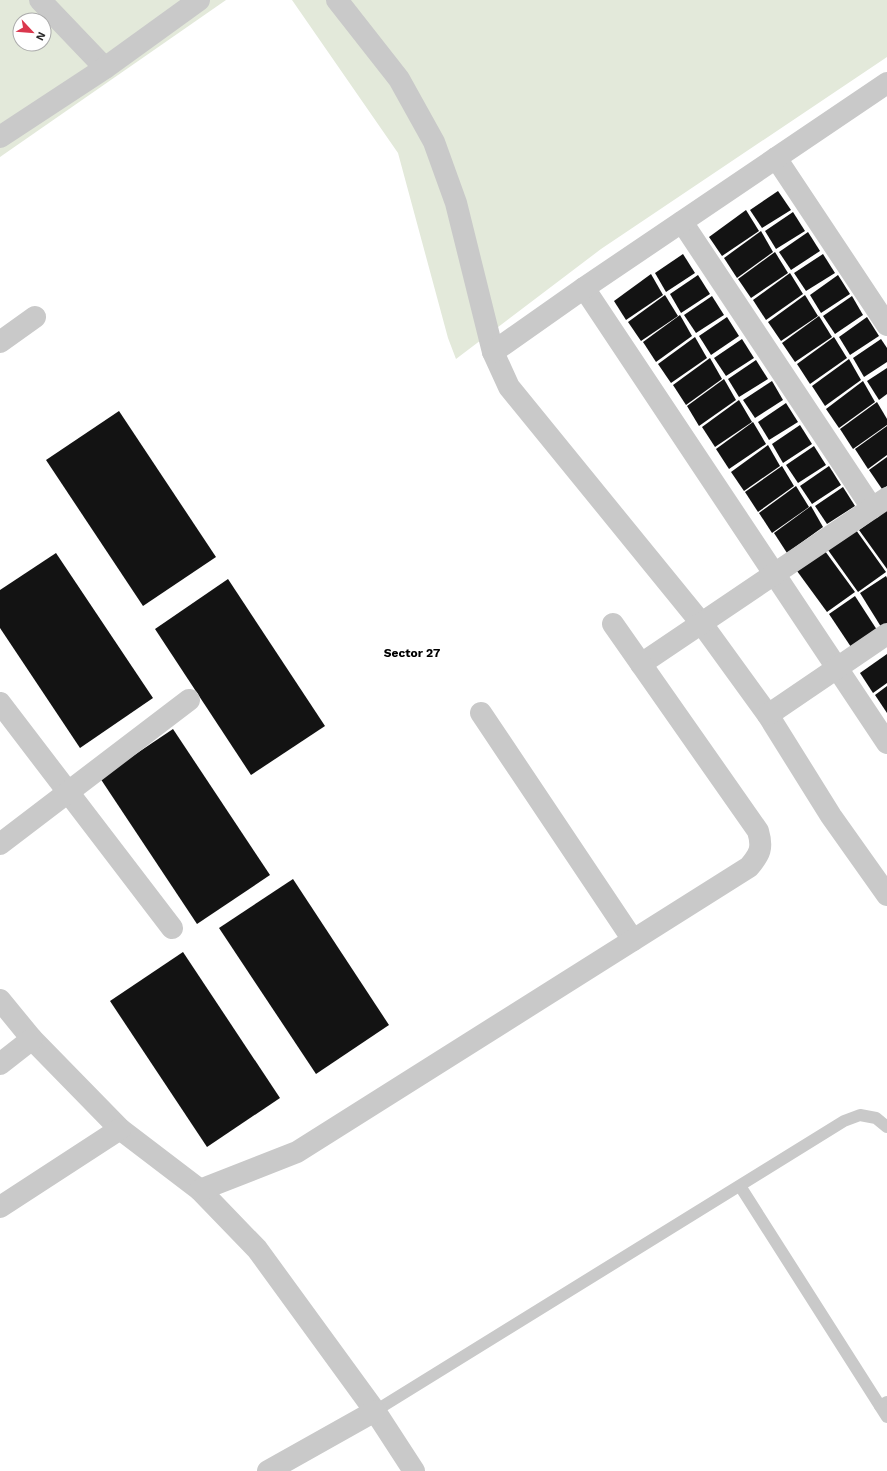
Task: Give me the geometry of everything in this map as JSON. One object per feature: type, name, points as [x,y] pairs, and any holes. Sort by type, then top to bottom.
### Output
[{"type":"street","points":[[40,0],[104,68]]},
{"type":"street","points":[[0,138],[104,68],[198,0]]},
{"type":"street","points":[[337,0],[399,79],[434,142],[456,203],[493,352],[509,387],[702,624],[768,715],[831,816],[887,895]]},
{"type":"street","points":[[493,352],[584,288],[887,83]]},
{"type":"street","points":[[776,158],[887,325]]},
{"type":"street","points":[[641,664],[880,503],[682,222]]},
{"type":"street","points":[[584,288],[887,743]]},
{"type":"street","points":[[0,342],[35,317]]},
{"type":"street","points":[[200,1190],[297,1152],[749,867],[758,855],[761,842],[758,831],[613,624]]},
{"type":"street","points":[[768,715],[887,634]]},
{"type":"street","points":[[0,844],[189,700]]},
{"type":"street","points":[[0,703],[67,793],[172,928]]},
{"type":"street","points":[[481,712],[633,940]]},
{"type":"street","points":[[0,1000],[32,1039],[120,1129],[200,1190],[257,1249],[375,1411],[414,1471]]},
{"type":"street","points":[[0,1064],[32,1039]]},
{"type":"street","points":[[0,1207],[120,1129]]},
{"type":"street","points":[[268,1471],[375,1411]]},
{"type":"lane","points":[[375,1411],[844,1121],[860,1114],[876,1118],[887,1127]]},
{"type":"lane","points":[[740,1186],[884,1404],[887,1417]]},
{"type":"green space","points":[[0,0],[226,0],[0,157]]},
{"type":"green space","points":[[292,0],[887,0],[887,57],[601,249],[456,359],[448,338],[398,153]]},
{"type":"building","points":[[778,191],[791,210],[762,228],[750,210]]},
{"type":"building","points":[[746,210],[759,231],[722,256],[709,237]]},
{"type":"building","points":[[793,212],[805,231],[776,249],[765,231]]},
{"type":"building","points":[[761,231],[773,252],[737,278],[724,258]]},
{"type":"building","points":[[808,232],[820,251],[791,270],[779,252]]},
{"type":"building","points":[[775,252],[788,273],[751,298],[738,279]]},
{"type":"building","points":[[683,254],[695,273],[666,292],[655,273]]},
{"type":"building","points":[[823,254],[835,273],[806,291],[794,273]]},
{"type":"building","points":[[790,273],[803,294],[766,320],[753,300]]},
{"type":"building","points":[[651,274],[663,295],[626,320],[614,301]]},
{"type":"building","points":[[698,275],[710,294],[681,313],[670,294]]},
{"type":"building","points":[[838,275],[850,294],[821,313],[810,295]]},
{"type":"building","points":[[665,295],[678,316],[641,341],[628,322]]},
{"type":"building","points":[[805,295],[818,316],[781,341],[768,322]]},
{"type":"building","points":[[712,296],[724,315],[696,333],[684,315]]},
{"type":"building","points":[[852,296],[863,315],[835,334],[823,316]]},
{"type":"building","points":[[680,315],[692,336],[656,362],[643,342]]},
{"type":"building","points":[[819,316],[832,337],[795,362],[782,343]]},
{"type":"building","points":[[727,317],[739,336],[711,355],[699,336]]},
{"type":"building","points":[[867,317],[879,336],[850,355],[839,337]]},
{"type":"building","points":[[695,337],[707,358],[671,383],[658,364]]},
{"type":"building","points":[[834,337],[847,358],[810,384],[797,364]]},
{"type":"building","points":[[742,339],[754,358],[726,376],[714,358]]},
{"type":"building","points":[[881,339],[887,348],[887,362],[864,377],[853,358]]},
{"type":"building","points":[[710,358],[722,379],[686,405],[673,385]]},
{"type":"building","points":[[849,359],[861,380],[825,406],[812,386]]},
{"type":"building","points":[[756,360],[768,379],[739,397],[728,379]]},
{"type":"building","points":[[887,368],[887,394],[879,400],[867,381]]},
{"type":"building","points":[[724,379],[736,400],[699,426],[687,406]]},
{"type":"building","points":[[772,381],[783,400],[755,418],[743,400]]},
{"type":"building","points":[[863,381],[875,402],[839,428],[826,409]]},
{"type":"building","points":[[739,400],[752,422],[715,447],[702,427]]},
{"type":"building","points":[[877,402],[887,419],[887,425],[853,449],[840,429]]},
{"type":"building","points":[[786,403],[798,422],[769,440],[758,422]]},
{"type":"building","points":[[119,411],[216,557],[143,606],[46,460]]},
{"type":"building","points":[[753,422],[766,444],[729,469],[716,449]]},
{"type":"building","points":[[800,425],[812,444],[783,463],[772,444]]},
{"type":"building","points":[[887,426],[887,455],[868,469],[855,449]]},
{"type":"building","points":[[768,445],[780,466],[744,491],[731,472]]},
{"type":"building","points":[[814,446],[826,465],[798,483],[786,465]]},
{"type":"building","points":[[887,457],[887,486],[882,489],[869,470]]},
{"type":"building","points":[[782,466],[794,486],[758,512],[745,492]]},
{"type":"building","points":[[829,466],[841,485],[812,504],[800,486]]},
{"type":"building","points":[[796,486],[809,507],[772,533],[759,513]]},
{"type":"building","points":[[843,487],[855,506],[827,524],[815,506]]},
{"type":"building","points":[[811,506],[823,527],[787,553],[774,533]]},
{"type":"building","points":[[887,510],[887,569],[859,530]]},
{"type":"building","points":[[856,530],[886,572],[858,592],[828,550]]},
{"type":"building","points":[[825,551],[855,592],[827,612],[797,571]]},
{"type":"building","points":[[56,553],[153,698],[80,748],[0,628],[0,590]]},
{"type":"building","points":[[886,576],[887,627],[883,630],[860,593]]},
{"type":"building","points":[[228,579],[325,726],[251,775],[155,629]]},
{"type":"building","points":[[855,596],[879,633],[853,650],[829,614]]},
{"type":"building","points":[[887,654],[887,683],[873,693],[860,673]]},
{"type":"building","points":[[887,686],[887,713],[875,695]]},
{"type":"building","points":[[173,729],[270,875],[197,924],[100,778]]},
{"type":"building","points":[[293,879],[389,1025],[316,1074],[219,928]]},
{"type":"building","points":[[183,952],[280,1098],[207,1147],[110,1001]]},
{"type":"district","name":"Sector 27","points":[[412,653]]}]
